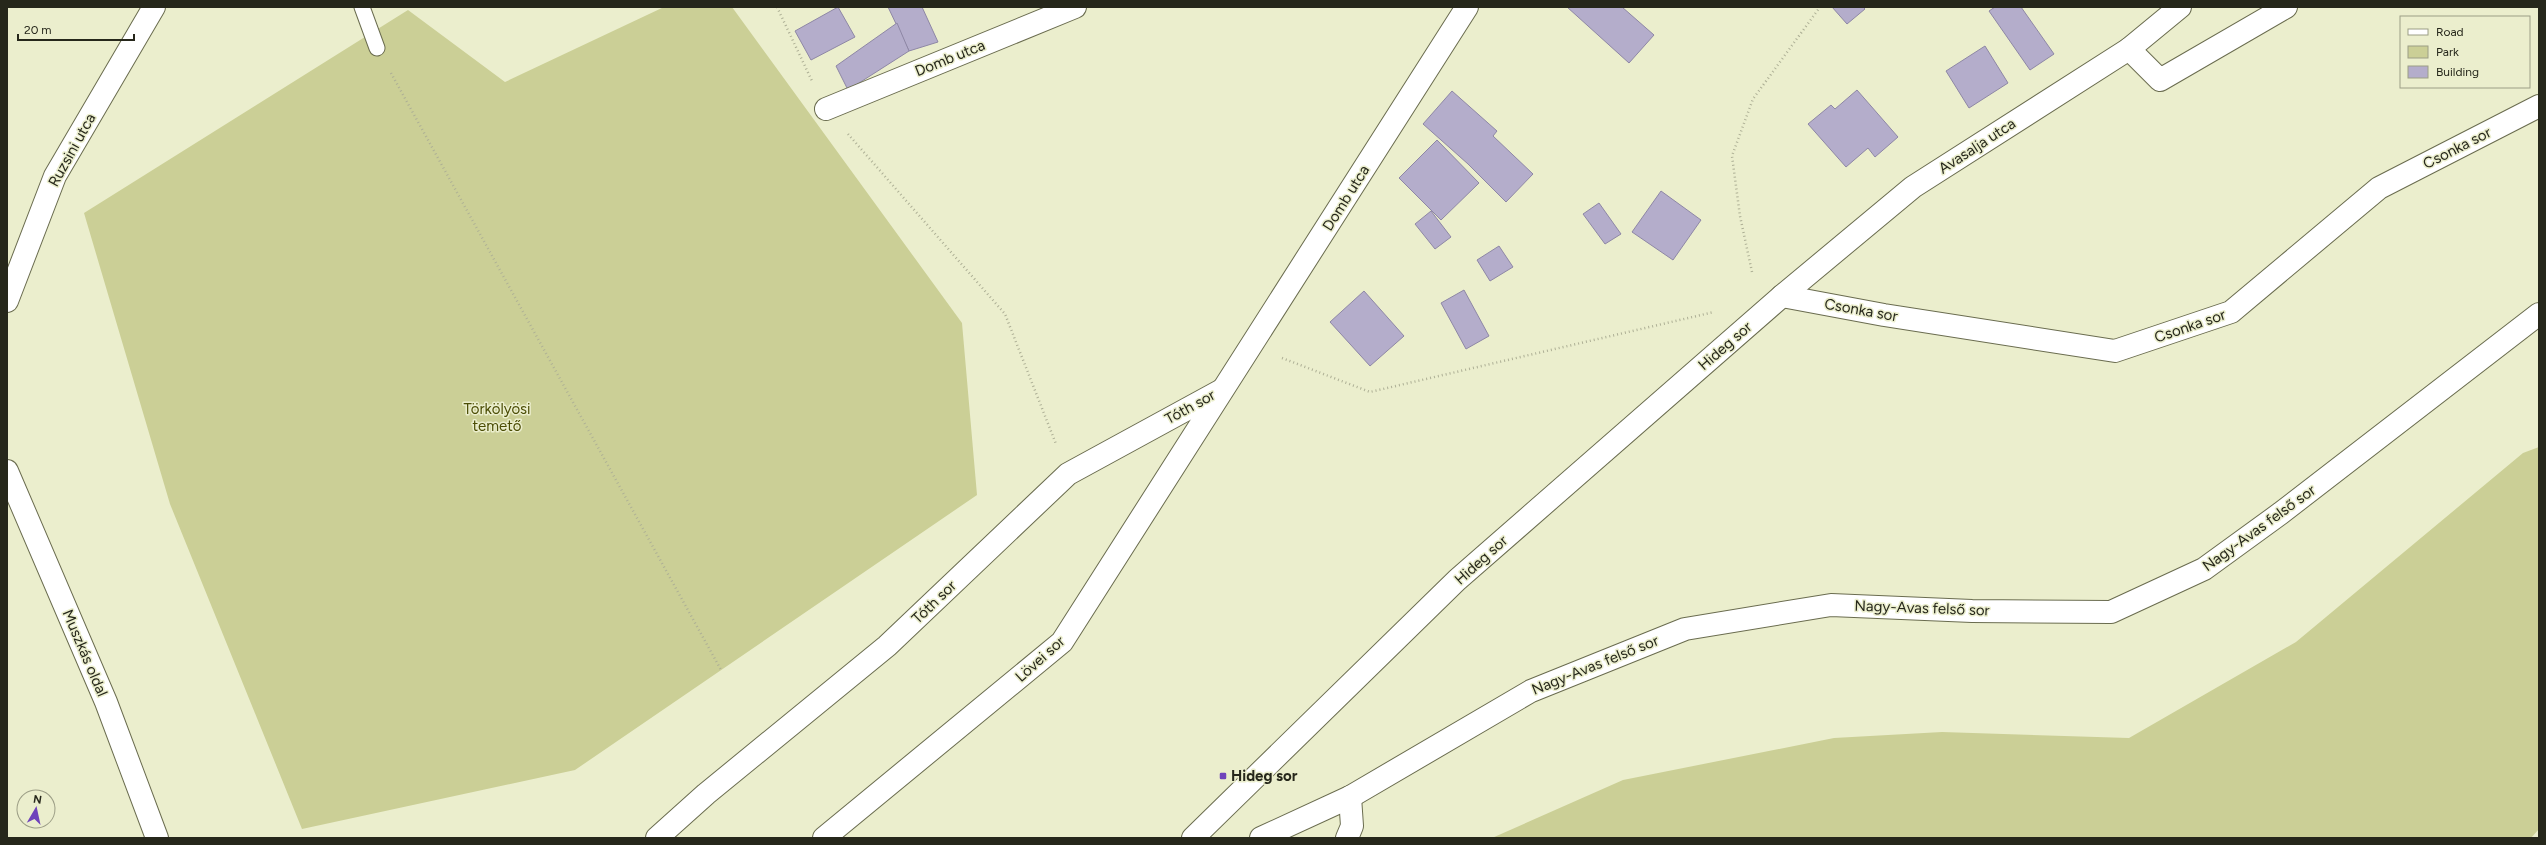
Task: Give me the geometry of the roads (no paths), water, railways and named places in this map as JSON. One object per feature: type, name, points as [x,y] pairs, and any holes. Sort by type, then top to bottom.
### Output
[{"type":"street","name":"Ruzsini utca","points":[[7,300],[55,176],[154,7]]},
{"type":"street","name":"Domb utca","points":[[826,109],[1075,7]]},
{"type":"street","name":"Domb utca","points":[[1225,388],[1467,7]]},
{"type":"street","name":"Avasalja utca","points":[[1782,296],[1913,187],[2129,49],[2180,7]]},
{"type":"street","points":[[2129,49],[2160,80],[2286,7]]},
{"type":"street","name":"Csonka sor","points":[[1782,296],[1884,315],[2115,351],[2231,312],[2379,188],[2539,106]]},
{"type":"street","name":"Hideg sor","points":[[1193,838],[1457,580],[1782,296]]},
{"type":"street","name":"Nagy-Avas felső sor","points":[[1261,838],[1350,797],[1531,691],[1685,629],[1831,605],[1972,611],[2111,612],[2204,569],[2281,513],[2539,314]]},
{"type":"street","name":"Tóth sor","points":[[657,838],[706,794],[887,646],[1068,474],[1225,388]]},
{"type":"street","name":"Lövei sor","points":[[824,838],[1062,642],[1225,388]]},
{"type":"street","name":"Muszkás oldal","points":[[7,471],[106,702],[157,838]]},
{"type":"street","points":[[1347,838],[1352,826],[1350,797]]},
{"type":"lane","points":[[362,7],[377,48]]},
{"type":"place","name":"Hideg sor","points":[[1223,776]]},
{"type":"park label","name":"Törkölyösi temető","points":[[497,418]]}]
